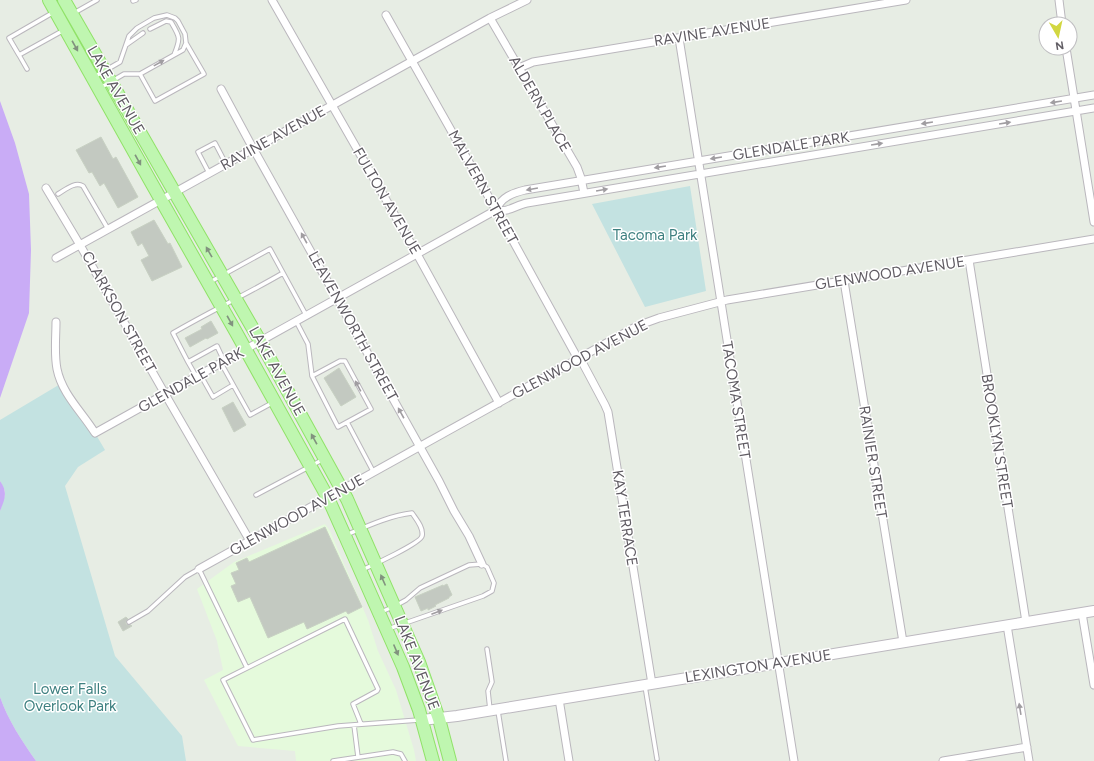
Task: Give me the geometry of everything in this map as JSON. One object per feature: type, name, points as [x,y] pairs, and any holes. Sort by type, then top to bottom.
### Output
[{"type":"main road","name":"LAKE AVENUE","points":[[49,0],[246,349],[328,498],[387,629],[409,682],[422,720],[433,761]]},
{"type":"main road","name":"LAKE AVENUE","points":[[70,11],[237,299],[342,490],[361,529],[423,673],[439,719],[450,761]]},
{"type":"main road","name":"LEXINGTON AVENUE","points":[[422,720],[439,719],[1094,611]]},
{"type":"street","name":"FULTON AVENUE","points":[[272,0],[417,254],[499,403]]},
{"type":"street","name":"RAVINE AVENUE","points":[[56,258],[490,18],[527,0]]},
{"type":"street","name":"RAVINE AVENUE","points":[[519,68],[533,62],[906,0]]},
{"type":"street","points":[[1059,0],[1061,16]]},
{"type":"street","name":"MALVERN STREET","points":[[386,15],[579,358]]},
{"type":"street","name":"ALDERN PLACE","points":[[490,18],[577,167],[584,193]]},
{"type":"street","name":"TACOMA STREET","points":[[679,38],[794,761]]},
{"type":"street","points":[[1067,56],[1094,222]]},
{"type":"street","name":"LEAVENWORTH STREET","points":[[221,89],[443,488],[454,511],[469,536],[482,564]]},
{"type":"street","name":"GLENDALE PARK","points":[[56,322],[56,356],[59,377],[66,392],[95,433],[496,210],[501,201],[507,196],[516,192],[1094,95]]},
{"type":"street","name":"GLENDALE PARK","points":[[496,210],[505,211],[524,203],[1094,108]]},
{"type":"street","name":"CLARKSON STREET","points":[[46,188],[250,541]]},
{"type":"street","name":"GLENWOOD AVENUE","points":[[199,569],[648,321],[721,302],[1094,239]]},
{"type":"street","name":"BROOKLYN STREET","points":[[969,260],[1026,622]]},
{"type":"street","name":"RAINIER STREET","points":[[844,281],[903,642]]},
{"type":"street","name":"KAY TERRACE","points":[[579,358],[608,412],[648,685]]},
{"type":"street","points":[[1082,613],[1094,685]]},
{"type":"street","points":[[1007,625],[1029,761]]},
{"type":"street","points":[[559,699],[569,761]]},
{"type":"street","points":[[943,761],[1027,747]]},
{"type":"lane","points":[[19,55],[70,11],[97,0]]},
{"type":"lane","points":[[60,20],[70,11]]},
{"type":"lane","points":[[27,69],[9,38],[60,20],[70,11]]},
{"type":"lane","points":[[96,83],[105,71],[120,62],[129,36],[137,28],[154,18],[167,15],[175,18],[185,34],[186,42],[204,74],[155,101],[140,74]]},
{"type":"lane","points":[[150,29],[166,21],[171,22],[179,34],[179,43],[173,56]]},
{"type":"lane","points":[[126,45],[143,33]]},
{"type":"lane","points":[[96,83],[111,82],[124,74],[140,74],[183,50],[186,42]]},
{"type":"lane","points":[[209,173],[198,152],[215,143],[226,164]]},
{"type":"lane","points":[[58,194],[76,184],[83,186],[108,230]]},
{"type":"lane","points":[[208,283],[270,249],[306,315]]},
{"type":"lane","points":[[233,385],[213,397],[188,362],[173,333],[283,273]]},
{"type":"lane","points":[[296,321],[308,344],[312,376],[338,427],[371,409],[345,361],[340,361],[312,376]]},
{"type":"lane","points":[[188,362],[217,346],[233,385],[250,415],[274,401]]},
{"type":"lane","points":[[347,422],[374,472]]},
{"type":"lane","points":[[256,495],[325,458]]},
{"type":"lane","points":[[346,536],[379,522],[412,513],[421,527],[423,536],[421,540],[361,571]]},
{"type":"lane","points":[[379,612],[395,606],[406,600],[417,590],[469,565],[482,564],[487,567],[494,583],[492,591],[483,596],[387,629]]},
{"type":"lane","points":[[129,622],[148,611],[185,577],[199,569],[247,668]]},
{"type":"lane","points":[[361,724],[353,704],[377,691],[378,689],[346,619],[223,680],[253,740],[354,724],[361,724],[422,720]]},
{"type":"lane","points":[[487,649],[492,682],[488,691],[506,761]]},
{"type":"lane","points":[[648,685],[657,759]]},
{"type":"lane","points":[[354,724],[358,757]]},
{"type":"lane","points":[[333,761],[397,752],[404,757],[405,761]]},
{"type":"shaded area","points":[[0,101],[15,143],[29,194],[31,250],[29,313],[0,398]]},
{"type":"shaded area","points":[[0,481],[3,485],[5,496],[0,511]]},
{"type":"shaded area","points":[[325,524],[330,531],[368,620],[378,651],[396,690],[416,761],[296,761],[295,751],[238,746],[204,680],[223,670],[217,641],[197,589],[234,562]]},
{"type":"shaded area","points":[[0,697],[11,722],[36,761],[0,761]]},
{"type":"green space","name":"Tacoma Park","points":[[690,186],[706,291],[645,307],[592,204]]},
{"type":"green space","name":"Lower Falls Overlook Park","points":[[62,383],[105,450],[78,467],[65,486],[115,656],[182,736],[186,761],[36,761],[11,722],[0,697],[0,511],[5,491],[0,481],[0,420]]},
{"type":"building","points":[[101,137],[113,159],[116,157],[138,197],[118,208],[104,183],[100,186],[92,172],[89,173],[76,150]]},
{"type":"building","points":[[154,220],[168,244],[170,243],[182,267],[152,281],[141,260],[149,256],[142,243],[138,246],[131,232]]},
{"type":"building","points":[[211,321],[218,333],[190,347],[185,338],[202,329],[201,327]]},
{"type":"building","points":[[339,368],[356,397],[341,406],[324,378]]},
{"type":"building","points":[[233,402],[246,425],[234,432],[222,408]]},
{"type":"building","points":[[325,527],[362,607],[348,614],[346,611],[307,629],[304,622],[268,638],[250,597],[238,602],[231,586],[236,584],[231,573],[239,570],[236,563],[247,558],[249,562]]},
{"type":"building","points":[[447,584],[452,595],[435,605],[436,606],[428,610],[428,608],[421,611],[415,597]]},
{"type":"building","points":[[126,617],[128,619],[126,624],[132,626],[123,631],[118,622]]}]
